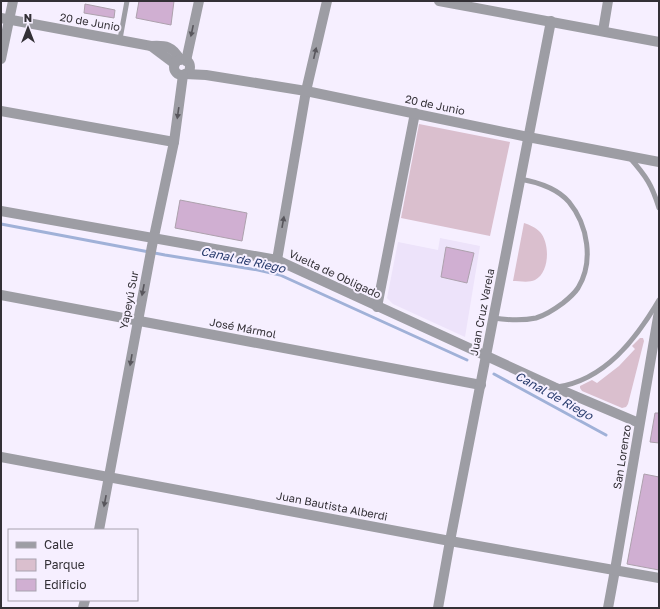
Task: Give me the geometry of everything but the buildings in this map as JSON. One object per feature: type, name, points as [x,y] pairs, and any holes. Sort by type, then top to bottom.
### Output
[{"type":"street","points":[[1,59],[5,19],[13,1]]},
{"type":"street","name":"Yapeyú Sur","points":[[99,529],[149,258],[174,142],[184,75],[188,71],[182,62],[199,1]]},
{"type":"street","points":[[277,260],[306,91],[327,1]]},
{"type":"street","points":[[439,1],[659,42]]},
{"type":"street","points":[[603,31],[608,1]]},
{"type":"street","name":"20 de Junio","points":[[5,19],[120,39],[151,46],[167,47],[177,53],[182,62],[206,75]]},
{"type":"street","name":"Juan Cruz Varela","points":[[438,608],[551,21]]},
{"type":"street","points":[[182,62],[176,72],[184,75]]},
{"type":"street","name":"20 de Junio","points":[[184,75],[206,75],[306,91],[528,137],[659,162]]},
{"type":"street","points":[[1,111],[174,142]]},
{"type":"street","points":[[377,307],[415,113]]},
{"type":"street","name":"Vuelta de Obligado","points":[[1,211],[153,242],[277,260],[554,387],[639,423]]},
{"type":"street","name":"José Mármol","points":[[1,295],[481,385]]},
{"type":"street","name":"San Lorenzo","points":[[608,608],[659,311]]},
{"type":"street","name":"Juan Bautista Alberdi","points":[[1,457],[110,476],[450,541],[659,578]]},
{"type":"lane","points":[[120,39],[127,1]]},
{"type":"lane","points":[[628,156],[650,184],[659,208]]},
{"type":"lane","points":[[493,318],[524,319],[537,317],[553,310],[566,301],[578,289],[584,275],[587,256],[586,237],[580,218],[568,201],[549,187],[520,179]]},
{"type":"lane","points":[[554,387],[569,385],[582,380],[610,363],[646,322],[659,300]]},
{"type":"shaded area","points":[[440,238],[480,246],[465,337],[393,304],[387,298],[398,242],[438,250]]},
{"type":"green space","points":[[419,124],[510,142],[490,236],[401,218]]},
{"type":"green space","points":[[524,223],[540,232],[546,243],[547,250],[544,271],[535,280],[527,282],[513,281]]},
{"type":"green space","points":[[640,338],[643,338],[644,341],[626,407],[622,408],[582,391],[580,386],[592,380],[597,383],[619,366],[635,349],[632,346]]},
{"type":"waterway","name":"Canal de Riego","points":[[1,224],[280,275],[467,360]]},
{"type":"waterway","name":"Canal de Riego","points":[[494,374],[606,435]]}]
